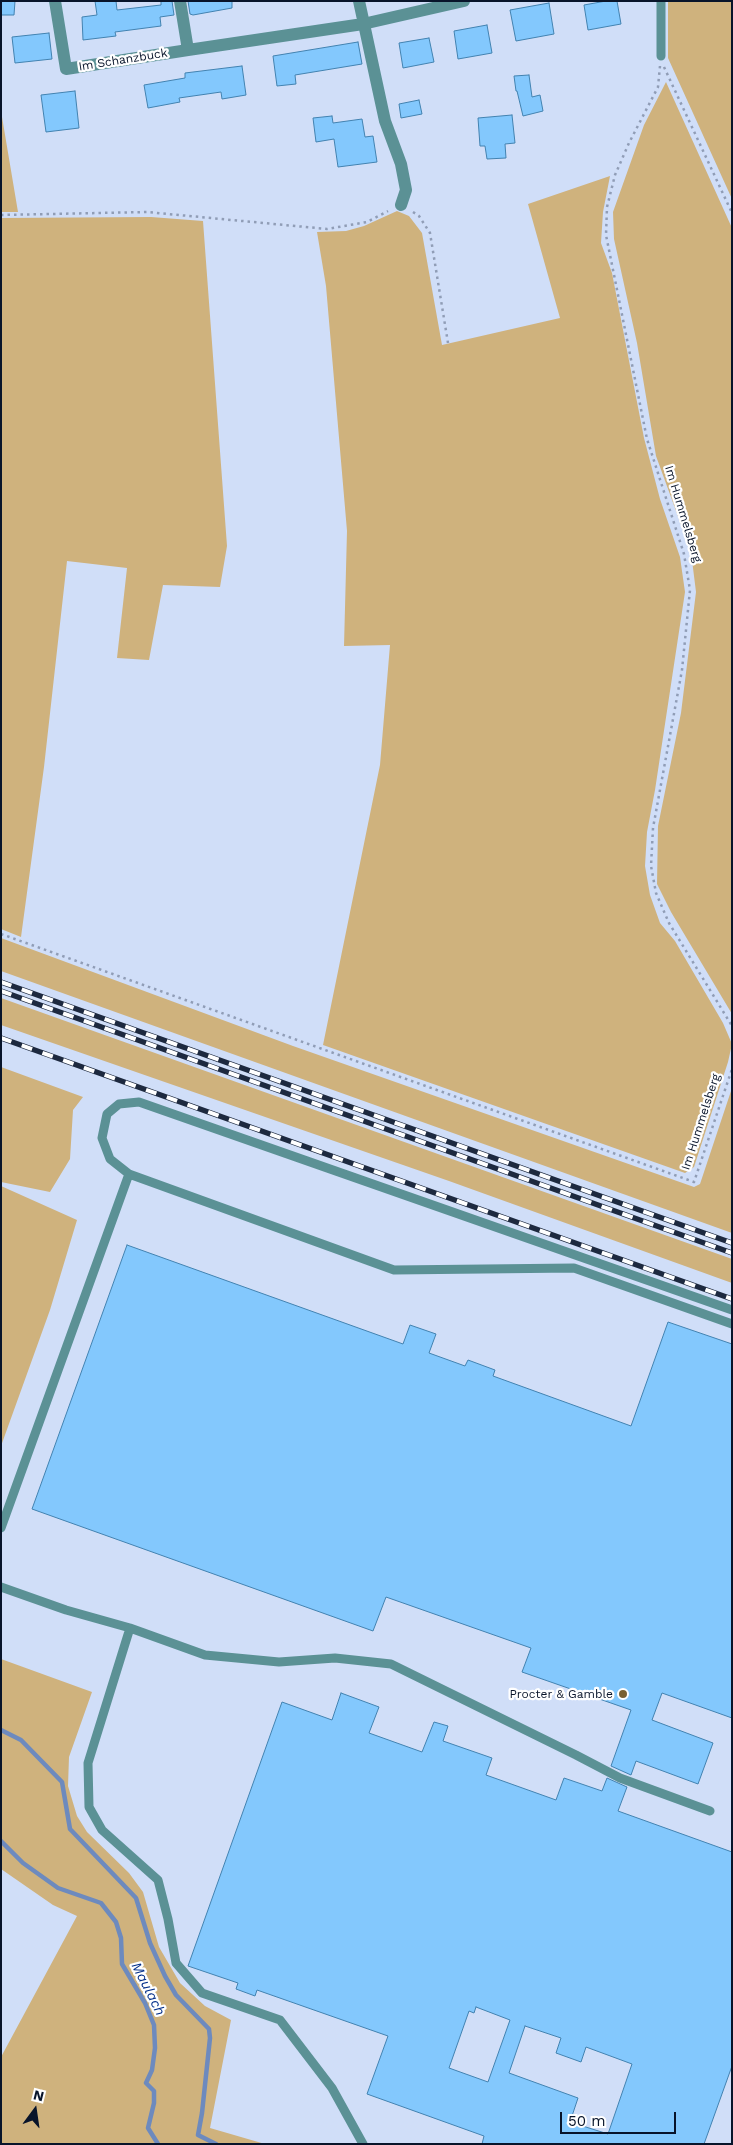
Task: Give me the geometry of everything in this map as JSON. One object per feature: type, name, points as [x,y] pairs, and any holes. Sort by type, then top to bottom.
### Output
[{"type":"street","name":"Im Schanzbuck","points":[[55,1],[66,69],[363,24],[464,1]]},
{"type":"street","points":[[180,1],[188,50]]},
{"type":"street","points":[[360,1],[363,24],[385,121],[401,164],[406,190],[401,205]]},
{"type":"lane","points":[[661,1],[661,56]]},
{"type":"lane","points":[[732,1310],[139,1102],[119,1104],[107,1114],[102,1138],[110,1159],[129,1174],[394,1270],[574,1268],[732,1324]]},
{"type":"lane","points":[[1,1528],[129,1174]]},
{"type":"lane","points":[[1,1587],[66,1610],[130,1628],[205,1655],[279,1662],[336,1658],[391,1664],[620,1778],[710,1811]]},
{"type":"lane","points":[[130,1628],[88,1763],[89,1807],[102,1830],[158,1880],[168,1919],[176,1963],[202,1993],[280,2020],[332,2088],[363,2144]]},
{"type":"path","points":[[661,56],[669,78],[732,212]]},
{"type":"path","name":"Im Hummelsberg","points":[[661,56],[658,86],[629,143],[616,175],[607,207],[606,235],[646,439],[684,554],[690,590],[682,670],[653,828],[651,866],[656,893],[669,923],[732,1026]]},
{"type":"path","points":[[1,215],[147,212],[327,229],[367,222],[401,205],[418,216],[430,233],[448,343]]},
{"type":"path","name":"Im Hummelsberg","points":[[1,934],[694,1182],[732,1069]]},
{"type":"shaded area","points":[[668,1],[732,1],[732,199],[668,58]]},
{"type":"shaded area","points":[[666,82],[732,228],[732,1014],[671,912],[657,884],[658,826],[681,713],[696,592],[691,552],[656,456],[637,343],[614,239],[613,212],[644,125]]},
{"type":"shaded area","points":[[1,111],[18,212],[1,212]]},
{"type":"shaded area","points":[[610,176],[603,212],[601,243],[612,273],[644,438],[660,499],[680,557],[685,592],[647,832],[645,866],[650,895],[660,923],[675,941],[723,1023],[732,1044],[694,1167],[685,1173],[323,1045],[380,765],[390,645],[344,646],[347,531],[326,286],[317,232],[346,231],[364,226],[397,211],[409,216],[422,233],[442,345],[560,318],[528,204]]},
{"type":"shaded area","points":[[151,217],[203,221],[227,546],[220,587],[163,585],[149,660],[117,658],[127,568],[67,561],[44,767],[21,937],[1,929],[1,218]]},
{"type":"shaded area","points":[[1,938],[293,1046],[694,1187],[700,1184],[732,1088],[732,1233],[1,971]]},
{"type":"shaded area","points":[[1,998],[732,1259],[732,1283],[449,1181],[1,1025]]},
{"type":"shaded area","points":[[1,1067],[83,1097],[73,1110],[70,1159],[50,1192],[1,1182]]},
{"type":"shaded area","points":[[1,1186],[77,1220],[50,1310],[1,1446]]},
{"type":"shaded area","points":[[1,1659],[92,1692],[69,1757],[68,1786],[77,1816],[87,1832],[129,1873],[143,1892],[159,1947],[180,1983],[205,2006],[231,2020],[210,2128],[265,2144],[1,2144],[1,2057],[77,1916],[53,1905],[1,1869]]},
{"type":"building","points":[[1,1],[15,1],[14,15],[1,15]]},
{"type":"building","points":[[95,1],[116,1],[117,10],[161,5],[161,1],[172,1],[174,15],[160,17],[161,26],[115,32],[116,36],[83,40],[82,17],[97,15]]},
{"type":"building","points":[[188,1],[232,1],[232,8],[193,15],[190,14]]},
{"type":"building","points":[[617,1],[621,24],[588,30],[584,5]]},
{"type":"building","points":[[549,3],[554,34],[516,41],[510,10]]},
{"type":"building","points":[[487,25],[492,53],[458,59],[454,31]]},
{"type":"building","points":[[49,33],[52,59],[15,63],[12,37]]},
{"type":"building","points":[[429,38],[434,62],[403,68],[399,43]]},
{"type":"building","points":[[358,42],[362,64],[295,75],[296,84],[277,86],[273,56]]},
{"type":"building","points":[[242,66],[246,95],[222,99],[221,92],[179,98],[180,102],[148,108],[144,85],[185,78],[185,73]]},
{"type":"building","points":[[529,75],[532,97],[540,95],[543,111],[523,116],[514,76]]},
{"type":"building","points":[[75,91],[79,128],[46,132],[41,95]]},
{"type":"building","points":[[419,100],[422,114],[401,118],[399,104]]},
{"type":"building","points":[[512,115],[515,143],[505,144],[506,158],[487,159],[485,146],[480,146],[478,118]]},
{"type":"building","points":[[332,116],[333,123],[362,119],[365,137],[373,136],[377,162],[338,167],[334,139],[316,142],[313,118]]},
{"type":"building","points":[[127,1245],[403,1344],[410,1325],[436,1334],[429,1353],[465,1366],[468,1360],[495,1370],[493,1376],[631,1426],[668,1322],[732,1344],[732,1718],[662,1693],[652,1720],[713,1743],[698,1784],[636,1761],[631,1775],[611,1766],[631,1710],[522,1672],[531,1648],[386,1597],[373,1631],[32,1509]]},
{"type":"building","points":[[341,1693],[379,1707],[369,1733],[422,1752],[434,1722],[448,1726],[443,1741],[492,1758],[486,1775],[556,1800],[564,1778],[602,1791],[607,1778],[627,1787],[618,1811],[732,1852],[732,2066],[704,2144],[482,2144],[484,2136],[367,2094],[388,2036],[257,1990],[255,1996],[236,1989],[238,1983],[188,1966],[282,1702],[332,1720]],"holes":[[[476,2007],[510,2020],[488,2082],[449,2068],[469,2011],[474,2013]],[[525,2026],[561,2038],[556,2053],[581,2062],[586,2047],[632,2064],[608,2134],[570,2122],[578,2098],[509,2073]]]},
{"type":"waterway","points":[[1,1730],[21,1740],[62,1782],[70,1829],[136,1898],[150,1943],[165,1976],[176,1995],[209,2029],[210,2038],[198,2135],[216,2144]]},
{"type":"waterway","name":"Maulach","points":[[1,1841],[23,1863],[58,1888],[101,1903],[116,1922],[121,1938],[122,1964],[145,2003],[154,2025],[155,2048],[152,2070],[146,2083],[154,2091],[154,2103],[148,2128],[158,2144]]},
{"type":"railway","points":[[1,982],[732,1243]]},
{"type":"railway","points":[[1,991],[732,1253]]},
{"type":"railway","points":[[1,1038],[732,1299]]},
{"type":"place","name":"Procter & Gamble","points":[[623,1694]]}]
